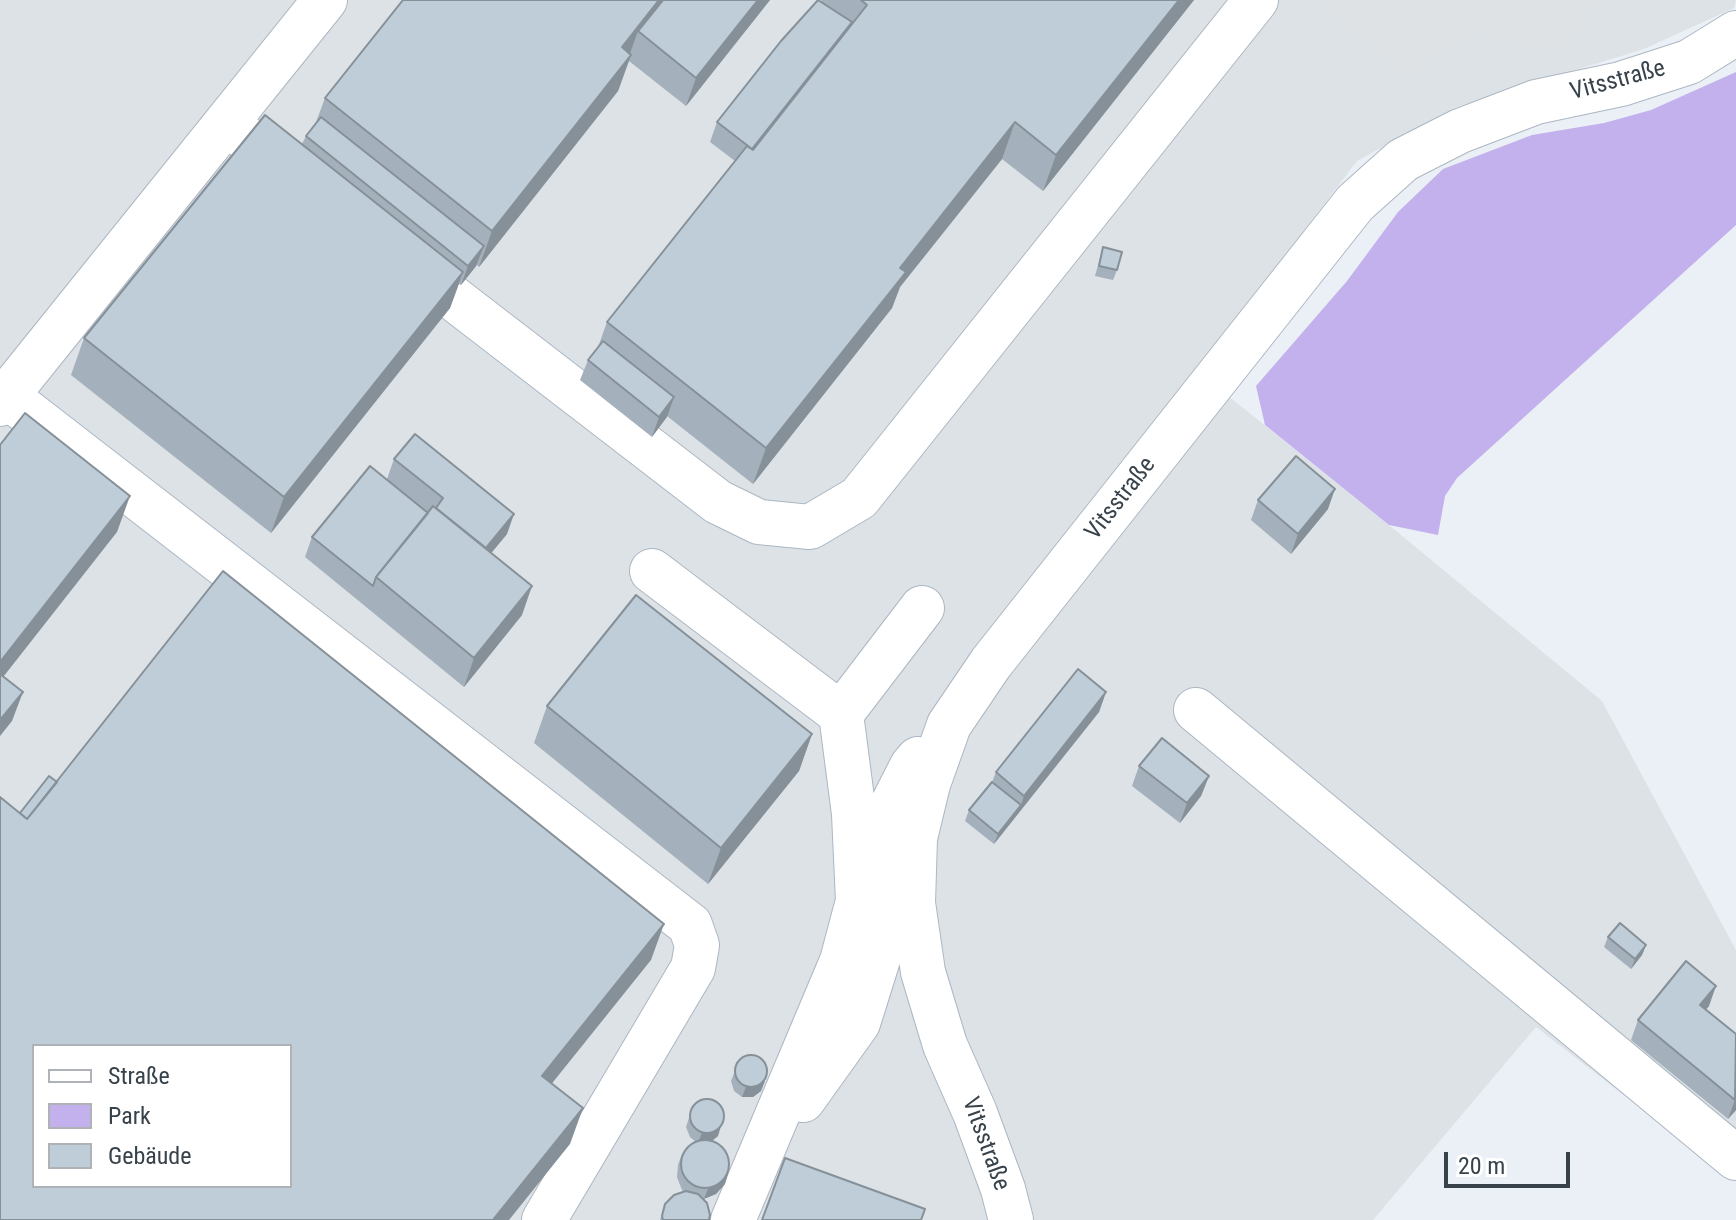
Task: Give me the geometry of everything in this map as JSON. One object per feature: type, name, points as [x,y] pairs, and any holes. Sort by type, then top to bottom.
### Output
[{"type":"street","points":[[325,0],[2,397],[690,925],[697,945],[693,968],[544,1220]]},
{"type":"street","points":[[377,240],[718,502],[759,522],[810,527],[859,498],[1256,0]]},
{"type":"street","name":"Vitsstraße","points":[[1011,1220],[975,1113],[945,1045],[923,972],[913,903],[915,838],[928,784],[949,725],[991,663],[1355,203],[1403,160],[1460,131],[1536,102],[1621,84],[1689,62],[1736,33]]},
{"type":"street","points":[[226,123],[327,201]]},
{"type":"street","points":[[652,571],[841,714]]},
{"type":"street","points":[[733,1220],[842,961],[858,901],[854,814],[841,714],[922,608]]},
{"type":"street","points":[[1196,710],[1736,1158]]},
{"type":"street","points":[[760,1160],[858,1023],[884,940],[885,819],[912,766],[949,725]]},
{"type":"street","points":[[760,1160],[802,1177]]},
{"type":"shaded area","points":[[0,0],[1736,0],[1734,8],[1644,49],[1456,107],[1357,161],[1197,371],[1602,701],[1736,950],[1736,1136],[1688,1145],[1536,1027],[1373,1220],[0,1220]]},
{"type":"shaded area","points":[[1335,0],[1599,0],[1562,46],[1532,50],[1487,34],[1456,40],[1411,77],[1326,11]]},
{"type":"green space","points":[[1736,72],[1736,225],[1457,478],[1445,496],[1438,535],[1389,525],[1265,425],[1256,386],[1347,281],[1398,212],[1443,169],[1532,135],[1604,123],[1651,110]]},
{"type":"building","points":[[403,0],[659,0],[622,47],[631,55],[492,231],[325,98]]},
{"type":"building","points":[[663,0],[758,0],[696,78],[638,31]]},
{"type":"building","points":[[818,0],[852,22],[752,149],[717,122]]},
{"type":"building","points":[[861,0],[1179,0],[1056,155],[1015,122],[900,268],[906,272],[766,448],[607,322],[747,146],[753,150],[867,5]]},
{"type":"building","points":[[265,115],[463,272],[284,497],[84,338]]},
{"type":"building","points":[[321,117],[484,246],[468,266],[306,136]]},
{"type":"building","points":[[1103,247],[1122,252],[1117,270],[1099,266]]},
{"type":"building","points":[[603,341],[674,397],[659,417],[588,360]]},
{"type":"building","points":[[25,413],[130,496],[0,662],[0,445]]},
{"type":"building","points":[[415,434],[514,514],[486,548],[436,508],[443,498],[394,459]]},
{"type":"building","points":[[1296,456],[1335,489],[1298,534],[1258,500]]},
{"type":"building","points":[[370,466],[428,513],[376,577],[373,586],[312,537]]},
{"type":"building","points":[[433,506],[532,586],[474,658],[376,577]]},
{"type":"building","points":[[223,571],[664,924],[542,1076],[583,1108],[493,1220],[0,1220],[0,797],[27,819]]},
{"type":"building","points":[[636,595],[812,734],[721,848],[547,706]]},
{"type":"building","points":[[1078,669],[1106,692],[1024,796],[996,772]]},
{"type":"building","points":[[0,674],[23,692],[0,720]]},
{"type":"building","points":[[1162,738],[1209,776],[1187,803],[1139,766]]},
{"type":"building","points":[[49,776],[57,782],[27,819],[20,813]]},
{"type":"building","points":[[992,782],[1021,805],[998,834],[969,810]]},
{"type":"building","points":[[1620,923],[1646,945],[1635,959],[1608,937]]},
{"type":"building","points":[[1686,961],[1716,986],[1700,1005],[1736,1034],[1735,1100],[1638,1020]]},
{"type":"building","points":[[751,1055],[762,1060],[767,1071],[762,1082],[751,1087],[740,1082],[735,1071],[740,1060]]},
{"type":"building","points":[[707,1099],[719,1104],[724,1116],[719,1128],[707,1133],[695,1128],[690,1116],[695,1104]]},
{"type":"building","points":[[705,1140],[714,1141],[722,1147],[728,1155],[728,1173],[722,1181],[714,1187],[705,1188],[696,1187],[688,1181],[682,1173],[681,1164],[682,1155],[688,1147],[696,1141]]},
{"type":"building","points":[[785,1158],[925,1209],[921,1220],[762,1220]]},
{"type":"building","points":[[686,1191],[698,1194],[707,1203],[709,1220],[663,1220],[665,1204],[674,1195]]}]
